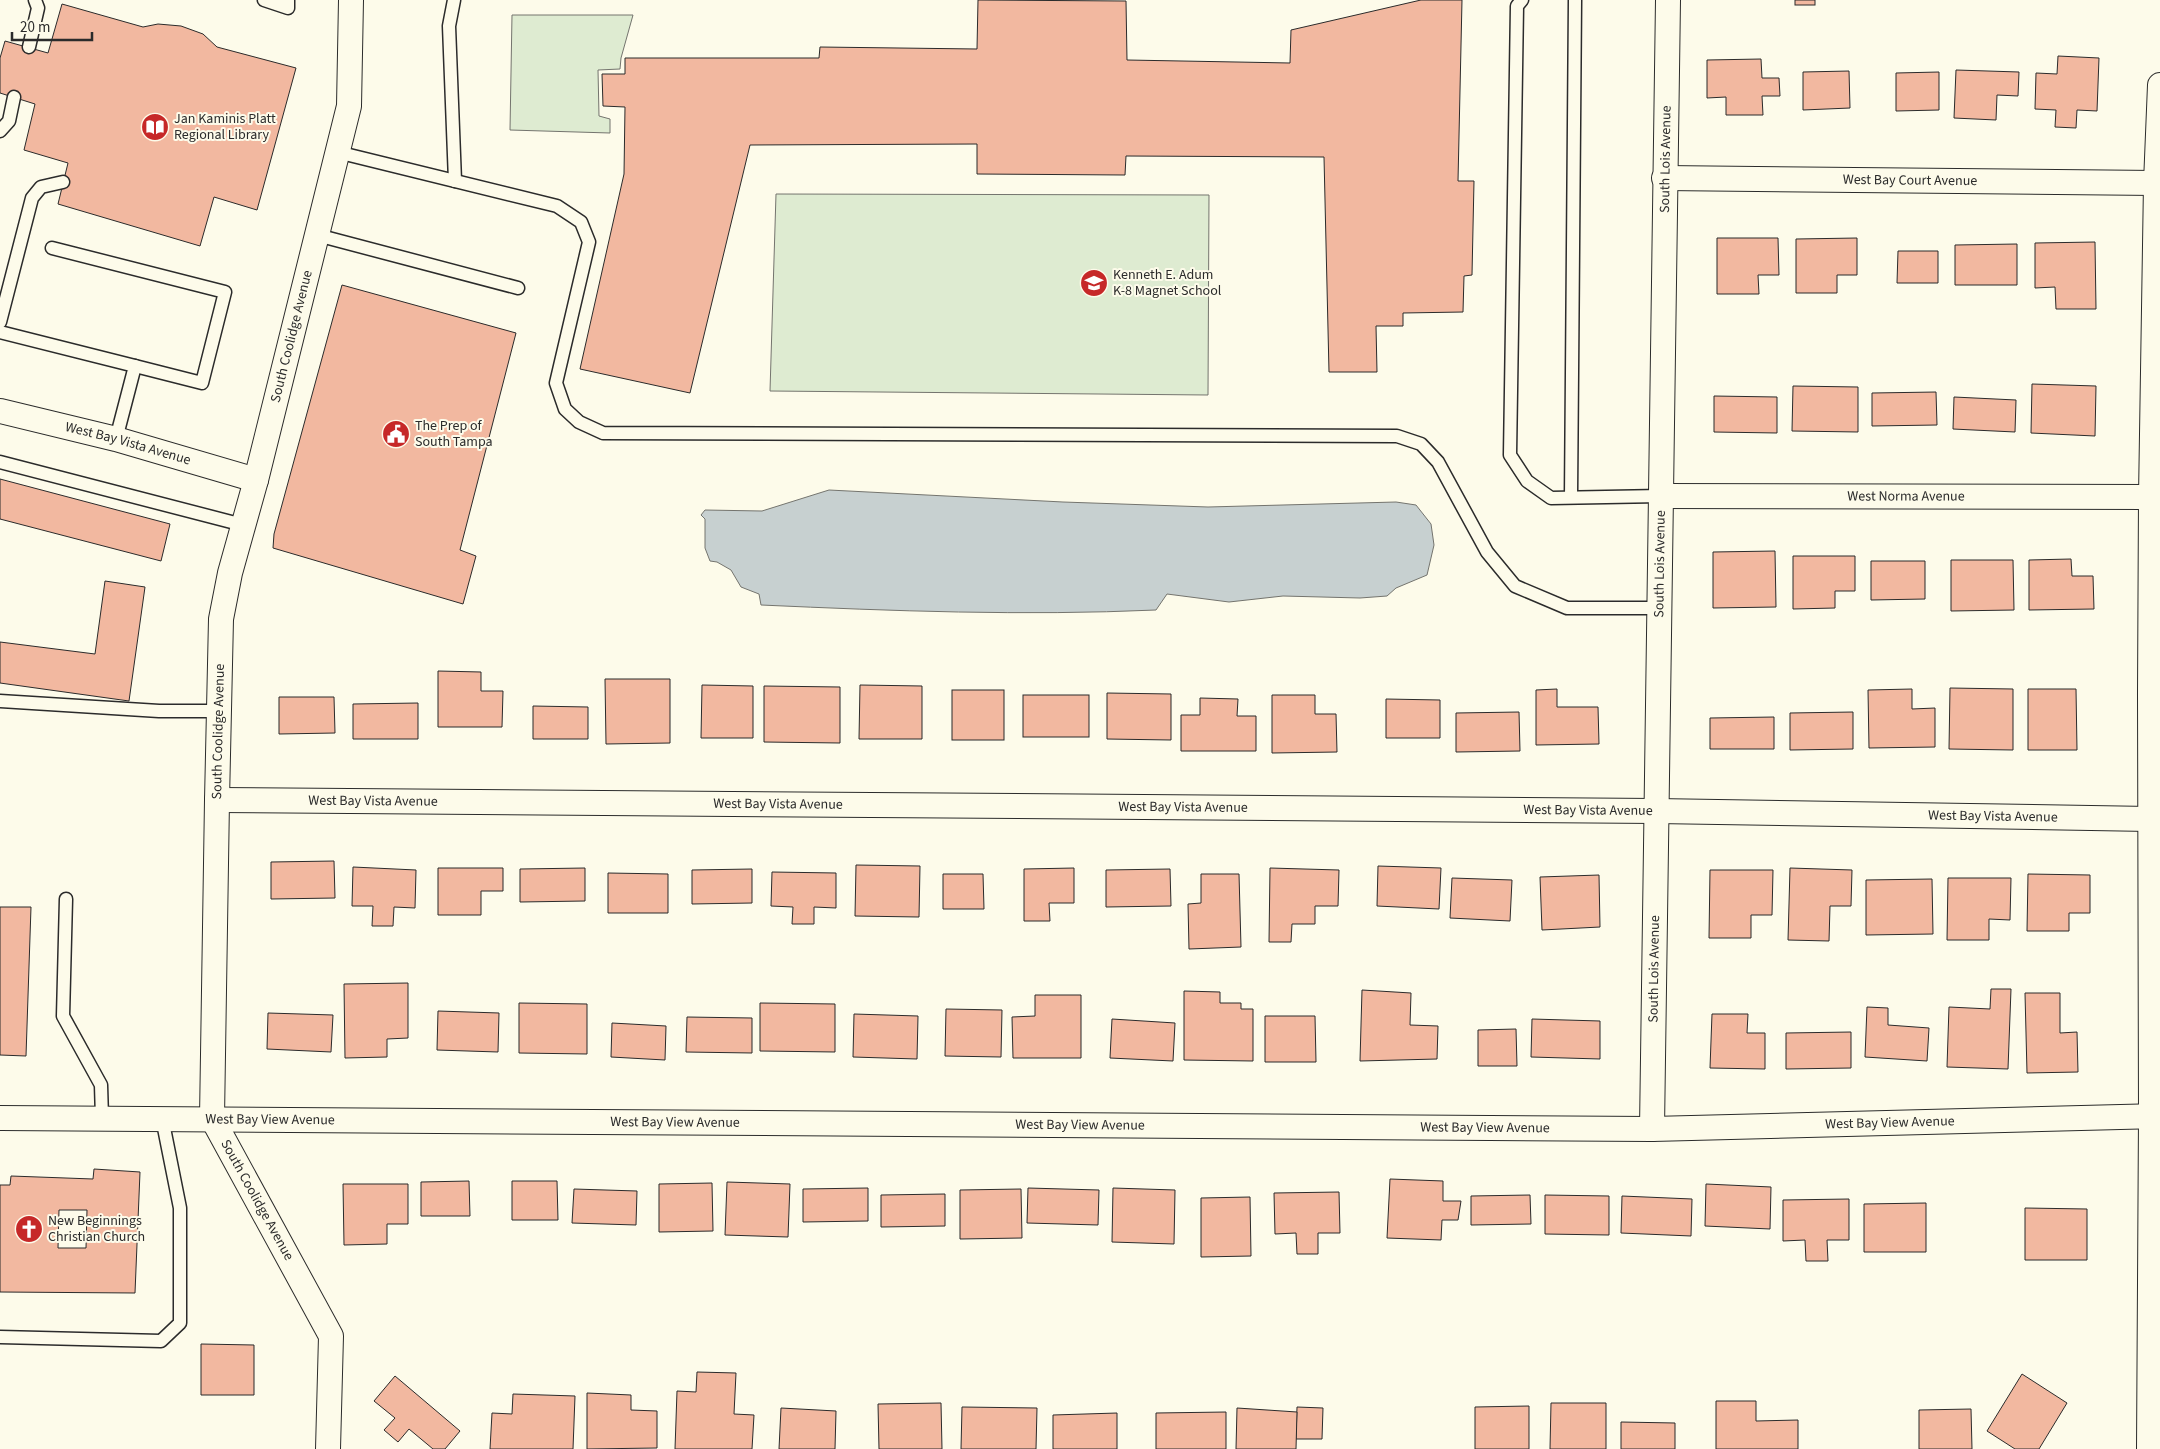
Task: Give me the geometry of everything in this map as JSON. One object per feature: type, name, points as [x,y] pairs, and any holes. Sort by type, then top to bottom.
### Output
[{"type":"street","name":"South Coolidge Avenue","points":[[328,1449],[331,1336],[212,1118],[218,711],[221,619],[230,573],[256,480],[349,106],[351,0]]},
{"type":"street","name":"South Lois Avenue","points":[[1652,1129],[1668,0]]},
{"type":"street","points":[[2149,1449],[2156,1116],[2150,819],[2155,695],[2151,497],[2158,298],[2156,183],[2160,85]]},
{"type":"street","name":"West Bay Court Avenue","points":[[1664,178],[2156,183]]},
{"type":"street","name":"West Bay Vista Avenue","points":[[0,411],[116,439],[256,480]]},
{"type":"street","name":"West Norma Avenue","points":[[1661,496],[2151,497]]},
{"type":"street","name":"West Bay Vista Avenue","points":[[217,800],[1656,811],[2150,819]]},
{"type":"street","name":"West Bay View Avenue","points":[[0,1118],[1652,1129],[2156,1116]]},
{"type":"lane","points":[[29,47],[38,8],[35,0]]},
{"type":"lane","points":[[264,0],[288,8],[288,0]]},
{"type":"lane","points":[[454,0],[449,26],[454,181]]},
{"type":"lane","points":[[1522,0],[1518,6],[1510,455],[1527,481],[1551,498],[1661,496]]},
{"type":"lane","points":[[1571,497],[1575,0]]},
{"type":"lane","points":[[0,131],[9,121],[14,97]]},
{"type":"lane","points":[[337,152],[558,206],[581,222],[589,242],[556,383],[565,409],[579,422],[603,433],[1397,436],[1421,444],[1438,462],[1487,552],[1515,586],[1567,608],[1660,608]]},
{"type":"lane","points":[[0,322],[32,198],[41,187],[64,182]]},
{"type":"lane","points":[[317,235],[518,288]]},
{"type":"lane","points":[[0,332],[202,383],[225,292],[52,248]]},
{"type":"lane","points":[[116,439],[135,366]]},
{"type":"lane","points":[[0,462],[243,525]]},
{"type":"lane","points":[[0,701],[159,711],[218,711]]},
{"type":"lane","points":[[66,899],[63,1016],[101,1085],[102,1118]]},
{"type":"lane","points":[[0,1337],[161,1341],[180,1324],[180,1208],[162,1118]]},
{"type":"green space","points":[[512,15],[633,15],[621,58],[620,69],[598,70],[599,116],[610,119],[610,133],[510,130]]},
{"type":"green space","points":[[776,194],[1209,195],[1208,395],[770,391]]},
{"type":"shaded area","points":[[829,490],[1063,502],[1208,507],[1396,502],[1416,505],[1431,524],[1434,545],[1427,575],[1396,588],[1387,596],[1360,598],[1283,596],[1229,602],[1167,594],[1156,610],[1107,612],[959,612],[761,605],[759,594],[741,587],[731,570],[717,562],[710,561],[705,548],[705,519],[701,515],[705,510],[762,511]]},
{"type":"building","points":[[978,0],[1126,1],[1127,60],[1290,63],[1291,30],[1421,0],[1462,0],[1458,181],[1474,181],[1472,275],[1464,276],[1463,312],[1403,313],[1403,326],[1376,326],[1377,372],[1329,372],[1324,157],[1126,156],[1125,175],[977,174],[977,144],[750,145],[690,393],[580,369],[624,174],[625,107],[603,106],[602,74],[625,74],[625,58],[819,58],[820,47],[977,49]]},
{"type":"building","points":[[1795,0],[1815,0],[1815,5],[1795,5]]},
{"type":"building","name":"Jan Kaminis Platt Regional Library","points":[[62,4],[143,27],[158,24],[181,26],[203,34],[217,47],[296,68],[257,210],[214,197],[200,246],[58,204],[68,163],[24,150],[35,104],[0,93],[0,58],[5,41],[48,53]]},
{"type":"building","points":[[2058,56],[2099,58],[2097,111],[2077,110],[2076,128],[2055,127],[2056,110],[2035,109],[2036,73],[2057,74]]},
{"type":"building","points":[[1761,59],[1762,78],[1779,78],[1780,96],[1762,96],[1763,115],[1726,115],[1726,97],[1707,98],[1707,60]]},
{"type":"building","points":[[1956,70],[2019,72],[2018,96],[1997,95],[1996,120],[1954,118]]},
{"type":"building","points":[[1849,71],[1850,108],[1803,110],[1803,72]]},
{"type":"building","points":[[1939,72],[1939,110],[1896,111],[1896,73]]},
{"type":"building","points":[[1717,238],[1778,238],[1779,275],[1758,275],[1759,294],[1717,294]]},
{"type":"building","points":[[1857,238],[1857,275],[1837,275],[1837,293],[1796,293],[1796,239]]},
{"type":"building","points":[[2095,242],[2096,309],[2056,309],[2055,287],[2035,288],[2035,243]]},
{"type":"building","points":[[2017,244],[2017,285],[1955,285],[1955,245]]},
{"type":"building","points":[[1898,251],[1938,251],[1938,283],[1897,283]]},
{"type":"building","name":"The Prep of South Tampa","points":[[342,285],[516,333],[460,550],[476,556],[463,604],[273,548],[274,534]]},
{"type":"building","points":[[2032,384],[2096,386],[2095,436],[2031,433]]},
{"type":"building","points":[[1793,386],[1858,387],[1858,432],[1792,431]]},
{"type":"building","points":[[1936,392],[1937,425],[1872,426],[1872,393]]},
{"type":"building","points":[[1714,396],[1777,397],[1777,433],[1714,432]]},
{"type":"building","points":[[1954,397],[2016,400],[2015,432],[1953,429]]},
{"type":"building","points":[[0,479],[170,524],[161,561],[0,519]]},
{"type":"building","points":[[1775,551],[1776,607],[1713,608],[1713,552]]},
{"type":"building","points":[[1793,556],[1855,556],[1855,591],[1835,591],[1835,608],[1793,609]]},
{"type":"building","points":[[2071,559],[2072,576],[2093,576],[2094,609],[2029,610],[2029,560]]},
{"type":"building","points":[[1951,560],[2013,560],[2014,610],[1951,611]]},
{"type":"building","points":[[1871,561],[1925,561],[1925,599],[1871,600]]},
{"type":"building","points":[[105,581],[145,587],[129,701],[0,683],[0,642],[95,654]]},
{"type":"building","points":[[438,671],[481,672],[481,691],[503,691],[502,727],[438,727]]},
{"type":"building","points":[[605,679],[670,679],[670,743],[606,744]]},
{"type":"building","points":[[702,685],[753,686],[753,738],[701,738]]},
{"type":"building","points":[[860,685],[922,686],[922,739],[859,739]]},
{"type":"building","points":[[764,686],[840,687],[840,743],[764,742]]},
{"type":"building","points":[[1950,688],[2013,689],[2013,750],[1949,749]]},
{"type":"building","points":[[1557,689],[1557,707],[1598,707],[1599,744],[1536,745],[1536,690]]},
{"type":"building","points":[[1912,689],[1912,709],[1935,708],[1935,747],[1869,748],[1868,690]]},
{"type":"building","points":[[2028,689],[2076,689],[2077,750],[2028,750]]},
{"type":"building","points":[[952,690],[1004,690],[1004,740],[952,740]]},
{"type":"building","points":[[1107,693],[1171,694],[1171,740],[1107,739]]},
{"type":"building","points":[[1023,695],[1089,695],[1089,737],[1023,737]]},
{"type":"building","points":[[1272,695],[1315,695],[1315,714],[1336,714],[1337,752],[1272,753]]},
{"type":"building","points":[[279,697],[334,697],[335,733],[279,734]]},
{"type":"building","points":[[1200,698],[1238,699],[1237,716],[1256,716],[1256,751],[1181,751],[1181,715],[1200,715]]},
{"type":"building","points":[[1386,699],[1440,700],[1440,738],[1386,738]]},
{"type":"building","points":[[418,703],[418,739],[353,739],[353,704]]},
{"type":"building","points":[[533,706],[588,707],[588,739],[533,739]]},
{"type":"building","points":[[1519,712],[1520,751],[1456,752],[1456,713]]},
{"type":"building","points":[[1853,712],[1853,749],[1790,750],[1790,713]]},
{"type":"building","points":[[1774,717],[1774,749],[1710,749],[1710,718]]},
{"type":"building","points":[[334,861],[335,898],[271,899],[271,862]]},
{"type":"building","points":[[856,865],[920,866],[919,917],[855,916]]},
{"type":"building","points":[[1378,866],[1441,868],[1439,909],[1377,906]]},
{"type":"building","points":[[353,867],[416,870],[415,908],[394,907],[393,926],[372,926],[373,906],[352,906]]},
{"type":"building","points":[[438,868],[503,868],[503,891],[481,891],[481,915],[438,915]]},
{"type":"building","points":[[585,868],[585,901],[520,902],[520,869]]},
{"type":"building","points":[[1074,868],[1074,903],[1049,903],[1050,921],[1024,921],[1024,869]]},
{"type":"building","points":[[1270,868],[1339,870],[1338,906],[1315,906],[1315,924],[1292,924],[1291,942],[1269,942]]},
{"type":"building","points":[[1790,868],[1852,870],[1851,906],[1830,906],[1829,941],[1788,940]]},
{"type":"building","points":[[752,869],[752,903],[692,904],[692,870]]},
{"type":"building","points":[[1170,869],[1171,906],[1106,907],[1106,870]]},
{"type":"building","points":[[1710,870],[1773,870],[1772,915],[1751,915],[1751,938],[1709,938]]},
{"type":"building","points":[[772,872],[836,873],[836,908],[814,907],[814,924],[792,924],[793,907],[771,906]]},
{"type":"building","points":[[608,873],[668,874],[668,913],[608,913]]},
{"type":"building","points":[[943,874],[983,874],[984,909],[943,909]]},
{"type":"building","points":[[1201,874],[1239,874],[1241,947],[1189,949],[1188,904],[1201,903]]},
{"type":"building","points":[[2028,874],[2090,875],[2090,913],[2069,913],[2069,931],[2027,931]]},
{"type":"building","points":[[1599,875],[1600,927],[1542,930],[1540,877]]},
{"type":"building","points":[[1452,878],[1512,880],[1510,921],[1450,918]]},
{"type":"building","points":[[1948,878],[2011,878],[2010,920],[1989,919],[1989,940],[1947,940]]},
{"type":"building","points":[[1932,879],[1933,934],[1866,935],[1866,880]]},
{"type":"building","points":[[0,907],[31,907],[26,1056],[0,1055]]},
{"type":"building","points":[[408,983],[408,1038],[387,1039],[387,1057],[345,1058],[344,984]]},
{"type":"building","points":[[1991,989],[2011,989],[2008,1069],[1947,1067],[1949,1007],[1990,1009]]},
{"type":"building","points":[[1362,990],[1411,993],[1410,1025],[1438,1026],[1437,1059],[1360,1061]]},
{"type":"building","points":[[1184,991],[1220,992],[1220,1003],[1241,1003],[1241,1009],[1253,1009],[1253,1061],[1184,1060]]},
{"type":"building","points":[[2025,993],[2060,993],[2060,1033],[2077,1032],[2078,1072],[2027,1073]]},
{"type":"building","points":[[1035,995],[1081,995],[1081,1058],[1013,1058],[1012,1017],[1035,1016]]},
{"type":"building","points":[[519,1003],[587,1004],[587,1054],[519,1053]]},
{"type":"building","points":[[760,1003],[835,1004],[835,1052],[760,1051]]},
{"type":"building","points":[[1867,1007],[1888,1008],[1888,1025],[1929,1028],[1927,1061],[1865,1057]]},
{"type":"building","points":[[946,1009],[1002,1010],[1001,1057],[945,1056]]},
{"type":"building","points":[[438,1011],[499,1013],[498,1052],[437,1050]]},
{"type":"building","points":[[268,1013],[333,1015],[331,1052],[267,1049]]},
{"type":"building","points":[[854,1014],[918,1016],[917,1059],[853,1057]]},
{"type":"building","points":[[1712,1014],[1748,1014],[1747,1033],[1765,1033],[1765,1069],[1710,1068]]},
{"type":"building","points":[[1265,1016],[1315,1016],[1316,1062],[1265,1062]]},
{"type":"building","points":[[687,1017],[752,1018],[752,1053],[686,1052]]},
{"type":"building","points":[[1112,1019],[1175,1023],[1173,1061],[1110,1058]]},
{"type":"building","points":[[1532,1019],[1600,1021],[1600,1059],[1531,1057]]},
{"type":"building","points":[[612,1023],[666,1026],[665,1060],[611,1057]]},
{"type":"building","points":[[1516,1029],[1517,1066],[1478,1066],[1478,1030]]},
{"type":"building","points":[[1851,1032],[1851,1068],[1786,1069],[1786,1033]]},
{"type":"building","name":"New Beginnings Christian Church","points":[[94,1169],[140,1172],[135,1293],[0,1292],[0,1185],[10,1185],[11,1176],[93,1179]],"holes":[[[59,1210],[87,1210],[86,1248],[58,1248]]]},
{"type":"building","points":[[1390,1179],[1443,1181],[1443,1201],[1461,1201],[1458,1220],[1442,1220],[1441,1240],[1387,1238]]},
{"type":"building","points":[[469,1181],[470,1216],[421,1216],[421,1182]]},
{"type":"building","points":[[512,1181],[557,1181],[558,1220],[512,1220]]},
{"type":"building","points":[[727,1182],[790,1184],[788,1237],[725,1235]]},
{"type":"building","points":[[712,1183],[713,1231],[659,1232],[659,1184]]},
{"type":"building","points":[[343,1184],[408,1184],[408,1224],[387,1224],[387,1244],[344,1245]]},
{"type":"building","points":[[1706,1184],[1771,1187],[1770,1229],[1705,1226]]},
{"type":"building","points":[[868,1188],[868,1221],[803,1222],[803,1189]]},
{"type":"building","points":[[1028,1188],[1099,1190],[1098,1225],[1027,1223]]},
{"type":"building","points":[[1113,1188],[1175,1190],[1174,1244],[1112,1242]]},
{"type":"building","points":[[574,1189],[637,1191],[636,1225],[572,1223]]},
{"type":"building","points":[[1021,1189],[1022,1238],[960,1239],[960,1190]]},
{"type":"building","points":[[1339,1192],[1340,1233],[1318,1233],[1318,1254],[1297,1254],[1296,1233],[1275,1234],[1274,1193]]},
{"type":"building","points":[[945,1194],[945,1226],[881,1227],[881,1195]]},
{"type":"building","points":[[1530,1195],[1531,1224],[1471,1225],[1471,1196]]},
{"type":"building","points":[[1545,1195],[1609,1196],[1609,1235],[1545,1234]]},
{"type":"building","points":[[1622,1196],[1692,1199],[1691,1236],[1621,1233]]},
{"type":"building","points":[[1250,1197],[1251,1256],[1201,1257],[1201,1198]]},
{"type":"building","points":[[1849,1199],[1849,1240],[1827,1240],[1828,1261],[1806,1261],[1805,1240],[1783,1241],[1783,1200]]},
{"type":"building","points":[[1926,1203],[1926,1252],[1864,1252],[1864,1204]]},
{"type":"building","points":[[2025,1208],[2087,1209],[2087,1260],[2025,1260]]},
{"type":"building","points":[[201,1344],[254,1345],[254,1395],[201,1395]]},
{"type":"building","points":[[697,1372],[736,1373],[734,1414],[754,1415],[752,1449],[675,1449],[677,1391],[696,1392]]},
{"type":"building","points":[[2022,1374],[2067,1403],[2039,1449],[2015,1449],[1987,1431]]},
{"type":"building","points":[[395,1376],[460,1431],[445,1449],[433,1449],[409,1429],[398,1442],[384,1430],[395,1418],[374,1401]]},
{"type":"building","points":[[587,1393],[631,1395],[631,1410],[657,1411],[657,1448],[587,1449]]},
{"type":"building","points":[[513,1394],[575,1396],[573,1449],[490,1449],[492,1413],[512,1414]]},
{"type":"building","points":[[1716,1401],[1756,1401],[1756,1421],[1798,1420],[1798,1449],[1716,1449]]},
{"type":"building","points":[[941,1403],[942,1449],[879,1449],[878,1404]]},
{"type":"building","points":[[1551,1403],[1606,1403],[1606,1449],[1550,1449]]},
{"type":"building","points":[[1529,1406],[1529,1449],[1475,1449],[1475,1407]]},
{"type":"building","points":[[962,1407],[1037,1408],[1036,1449],[961,1449]]},
{"type":"building","points":[[1297,1407],[1323,1408],[1322,1439],[1296,1439]]},
{"type":"building","points":[[781,1408],[836,1411],[835,1449],[779,1449]]},
{"type":"building","points":[[1237,1408],[1297,1412],[1296,1449],[1236,1449]]},
{"type":"building","points":[[1971,1409],[1972,1449],[1919,1449],[1919,1410]]},
{"type":"building","points":[[1226,1412],[1226,1449],[1156,1449],[1156,1413]]},
{"type":"building","points":[[1117,1413],[1117,1449],[1053,1449],[1053,1415]]},
{"type":"building","points":[[1621,1422],[1675,1423],[1675,1449],[1621,1449]]},
{"type":"place","name":"Jan Kaminis Platt Regional Library","points":[[155,127]]},
{"type":"place","name":"Kenneth E. Adum K-8 Magnet School","points":[[1094,283]]},
{"type":"place","name":"The Prep of South Tampa","points":[[396,434]]},
{"type":"place","name":"New Beginnings Christian Church","points":[[29,1229]]}]
